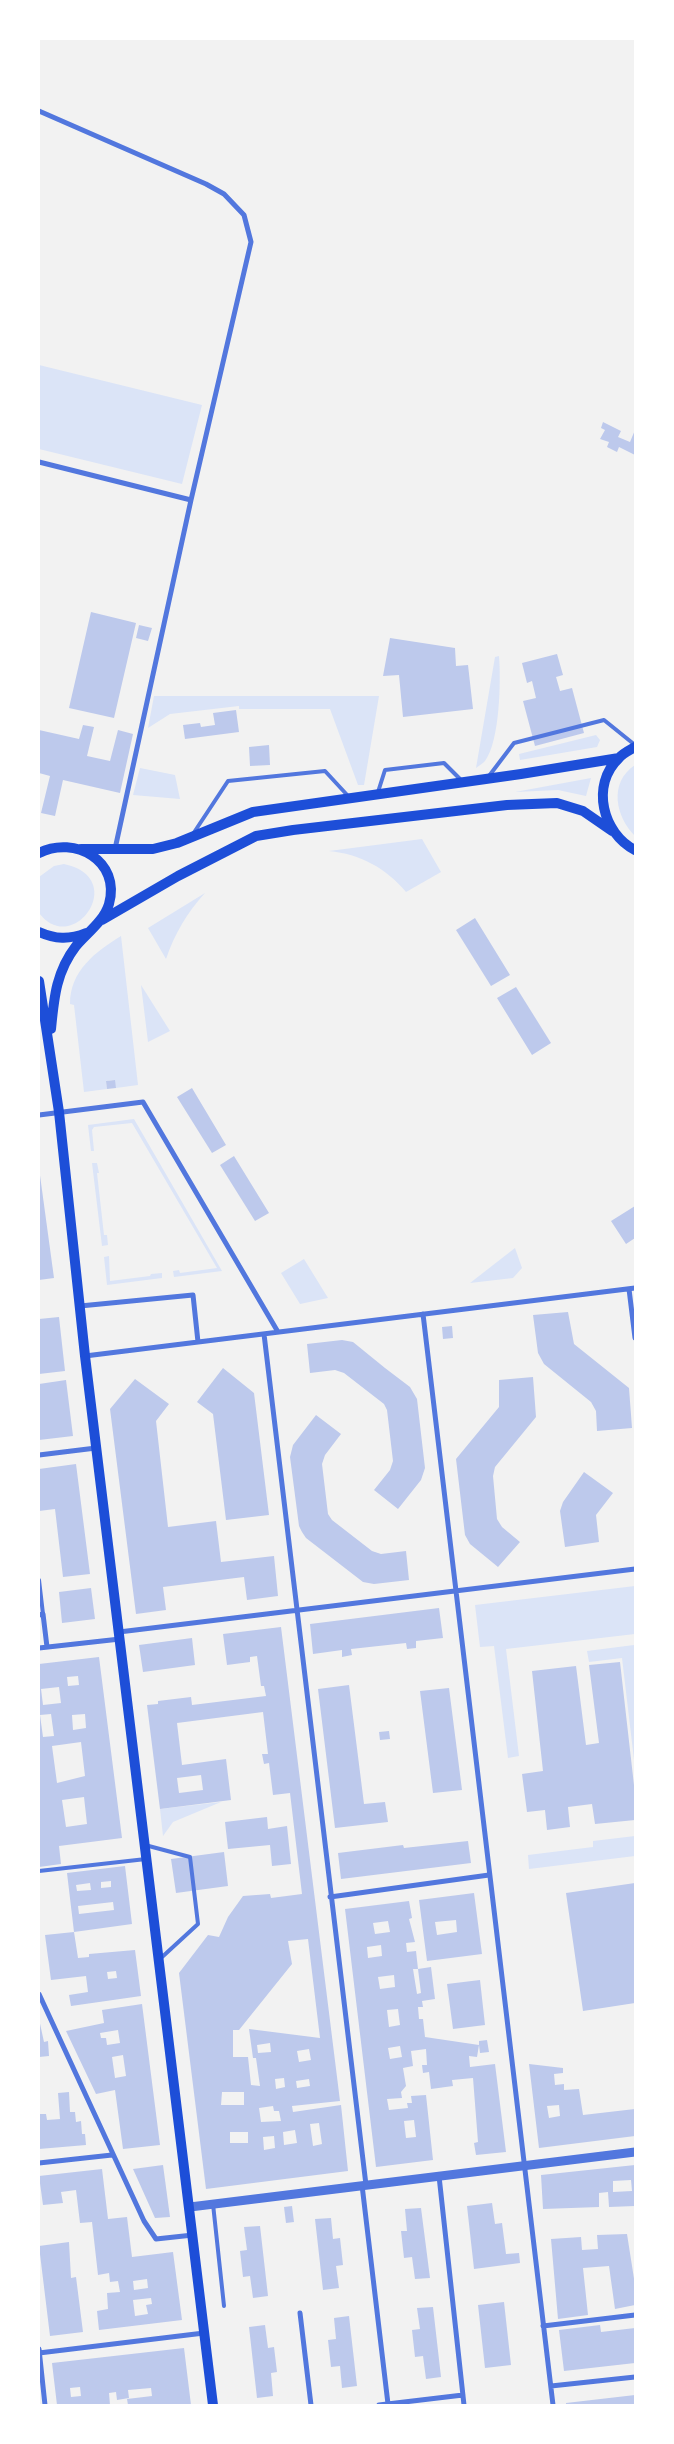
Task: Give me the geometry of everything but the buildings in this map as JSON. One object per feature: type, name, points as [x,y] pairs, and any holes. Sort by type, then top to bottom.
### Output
[{"type":"main road","points":[[612,832],[602,799],[604,785],[619,758],[635,746]]},
{"type":"main road","points":[[39,853],[44,848],[65,846],[81,849],[153,849],[191,838],[254,812],[619,758]]},
{"type":"main road","points":[[50,1040],[54,991],[60,970],[89,931],[102,920],[178,876],[256,836],[507,805],[557,803],[583,811],[612,832],[627,846],[635,850]]},
{"type":"main road","points":[[81,849],[95,858],[106,871],[110,888],[109,904],[102,920]]},
{"type":"main road","points":[[39,932],[50,937],[64,939],[77,937],[89,931]]},
{"type":"main road","points":[[39,981],[50,1040],[59,1112],[85,1356],[213,2405]]},
{"type":"street","points":[[39,111],[206,184],[224,194],[244,215],[251,242],[191,500],[115,850]]},
{"type":"street","points":[[39,462],[191,500]]},
{"type":"street","points":[[39,1115],[143,1102],[278,1332]]},
{"type":"street","points":[[85,1356],[632,1288],[635,1338]]},
{"type":"street","points":[[80,1306],[193,1295],[198,1342]]},
{"type":"street","points":[[423,1314],[523,2166],[553,2405]]},
{"type":"street","points":[[264,1334],[388,2404]]},
{"type":"street","points":[[39,1455],[96,1448]]},
{"type":"street","points":[[39,1648],[296,1610],[635,1569]]},
{"type":"street","points":[[41,1615],[46,1647]]},
{"type":"street","points":[[330,1897],[489,1875]]},
{"type":"street","points":[[39,1994],[144,2221],[156,2239],[193,2235]]},
{"type":"street","points":[[190,2207],[635,2152]]},
{"type":"street","points":[[39,2163],[112,2155]]},
{"type":"street","points":[[439,2176],[464,2405]]},
{"type":"street","points":[[300,2313],[311,2405]]},
{"type":"street","points":[[543,2326],[635,2315]]},
{"type":"street","points":[[39,2353],[204,2333]]},
{"type":"street","points":[[39,2349],[45,2405]]},
{"type":"street","points":[[551,2386],[635,2377]]},
{"type":"street","points":[[379,2405],[463,2395]]},
{"type":"lane","points":[[487,779],[514,743],[604,720],[635,746]]},
{"type":"lane","points":[[378,794],[385,770],[444,762],[464,782]]},
{"type":"lane","points":[[191,838],[228,781],[325,771],[350,798]]},
{"type":"lane","points":[[39,1580],[41,1615]]},
{"type":"lane","points":[[145,1844],[190,1857],[192,1866],[198,1924],[159,1959]]},
{"type":"lane","points":[[39,1871],[147,1859]]},
{"type":"lane","points":[[213,2204],[224,2306]]},
{"type":"shaded area","points":[[39,365],[202,405],[182,484],[39,449]]},
{"type":"shaded area","points":[[499,656],[500,680],[494,740],[485,761],[476,768],[495,657]]},
{"type":"shaded area","points":[[154,696],[379,696],[364,785],[358,785],[330,709],[239,709],[239,706],[170,714],[148,728]]},
{"type":"shaded area","points":[[596,735],[600,740],[597,747],[520,760],[519,754]]},
{"type":"shaded area","points":[[635,765],[635,836],[623,819],[618,800],[618,790],[626,772]]},
{"type":"shaded area","points":[[140,768],[175,775],[180,799],[133,795]]},
{"type":"shaded area","points":[[591,778],[586,796],[558,790],[515,792]]},
{"type":"shaded area","points":[[422,839],[441,872],[406,892],[390,876],[372,864],[351,855],[329,851]]},
{"type":"shaded area","points":[[64,864],[83,872],[93,884],[94,898],[89,911],[79,921],[67,926],[53,924],[39,913],[39,877],[54,866]]},
{"type":"shaded area","points":[[205,893],[182,924],[166,959],[148,928]]},
{"type":"shaded area","points":[[121,936],[138,1085],[116,1088],[114,1080],[106,1081],[107,1089],[84,1092],[74,1005],[70,1004],[71,992],[79,972],[93,956]]},
{"type":"shaded area","points":[[141,985],[170,1031],[148,1042]]},
{"type":"shaded area","points":[[134,1119],[222,1271],[174,1277],[173,1271],[179,1270],[180,1273],[217,1268],[132,1123],[94,1127],[92,1130],[94,1151],[91,1151],[88,1125]]},
{"type":"shaded area","points":[[92,1163],[97,1163],[104,1235],[107,1235],[108,1245],[102,1246]]},
{"type":"shaded area","points":[[515,1248],[522,1268],[513,1278],[470,1283]]},
{"type":"shaded area","points":[[109,1256],[110,1281],[162,1273],[162,1278],[107,1285],[104,1257]]},
{"type":"shaded area","points":[[304,1259],[328,1298],[300,1304],[281,1273]]},
{"type":"shaded area","points":[[635,1586],[635,1634],[506,1649],[519,1756],[508,1758],[494,1646],[480,1647],[475,1605]]},
{"type":"shaded area","points":[[634,1645],[635,1768],[622,1658],[589,1662],[587,1651]]},
{"type":"shaded area","points":[[221,1802],[173,1822],[163,1836],[160,1809]]},
{"type":"shaded area","points":[[635,1836],[635,1856],[529,1869],[528,1855],[593,1847],[593,1841]]}]
